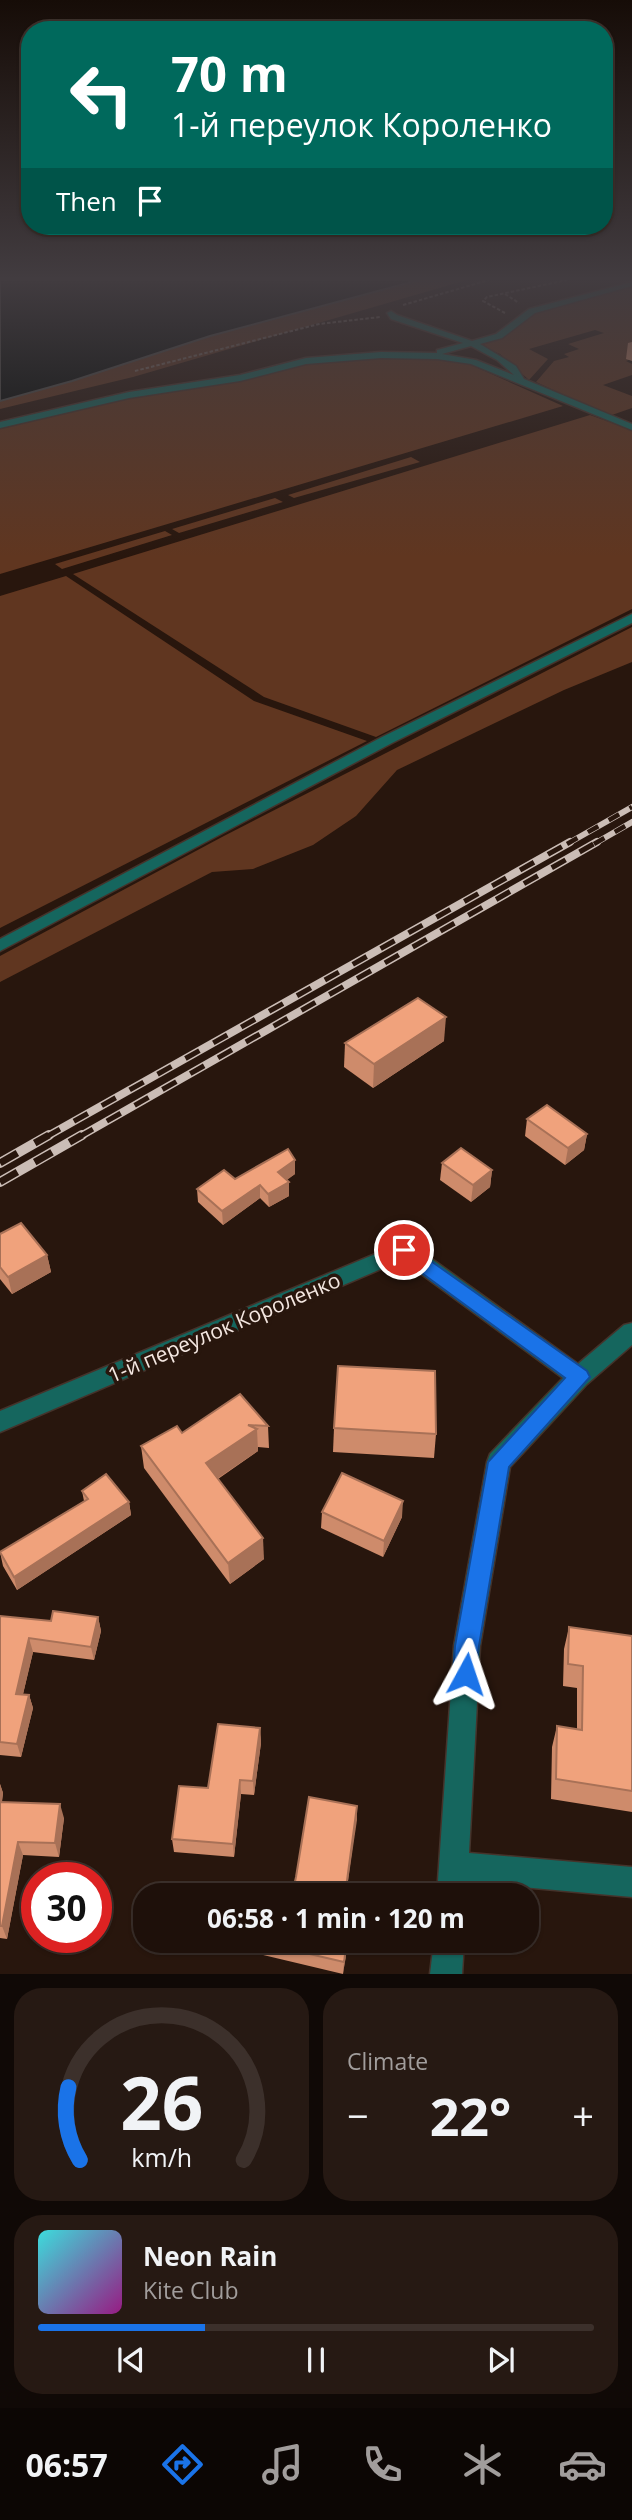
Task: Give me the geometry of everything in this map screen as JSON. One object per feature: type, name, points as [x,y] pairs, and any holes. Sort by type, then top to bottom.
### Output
[{"type":"street","points":[[0,425],[129,395],[263,372]]},
{"type":"street","points":[[499,372],[632,427]]},
{"type":"street","points":[[518,372],[521,381]]},
{"type":"street","points":[[0,946],[387,740],[632,618]]},
{"type":"street","name":"1-й переулок Короленко","points":[[0,1422],[404,1250],[579,1377]]},
{"type":"street","points":[[452,1883],[467,1646],[499,1462],[579,1377],[632,1332]]},
{"type":"street","points":[[453,1866],[632,1882]]},
{"type":"street","points":[[446,1974],[448,1953]]},
{"type":"shaded area","points":[[0,372],[99,372],[72,381],[0,401]]},
{"type":"shaded area","points":[[99,372],[150,372],[0,409],[0,401]]},
{"type":"shaded area","points":[[272,372],[487,372],[563,406],[0,574],[0,429],[134,397]]},
{"type":"shaded area","points":[[520,372],[536,372],[529,380]]},
{"type":"shaded area","points":[[544,372],[632,372],[632,375],[603,385],[632,396],[632,408],[609,416],[536,382]]},
{"type":"shaded area","points":[[590,415],[632,430],[632,609],[376,737],[264,697],[73,574]]},
{"type":"shaded area","points":[[411,457],[420,462],[294,498],[288,495]]},
{"type":"shaded area","points":[[275,498],[283,502],[179,533],[172,529]]},
{"type":"shaded area","points":[[165,531],[172,535],[62,569],[55,564]]},
{"type":"shaded area","points":[[66,576],[254,701],[367,741],[0,928],[0,596]]},
{"type":"shaded area","points":[[632,627],[632,662],[564,690],[397,770],[356,816],[313,845],[253,869],[212,872],[0,982],[0,956],[222,837]]},
{"type":"building","points":[[418,998],[446,1017],[374,1064],[345,1043]]},
{"type":"building","points":[[547,1105],[587,1134],[568,1148],[527,1119]]},
{"type":"building","points":[[461,1148],[492,1170],[473,1185],[442,1163]]},
{"type":"building","points":[[288,1149],[295,1160],[278,1172],[289,1182],[268,1194],[260,1185],[222,1211],[197,1189],[224,1170],[235,1179]]},
{"type":"building","points":[[21,1223],[47,1255],[8,1277],[0,1267],[0,1234]]},
{"type":"building","points":[[338,1366],[435,1371],[436,1434],[334,1428]]},
{"type":"building","points":[[240,1394],[268,1426],[248,1425],[257,1429],[206,1463],[263,1538],[228,1563],[141,1446],[177,1426],[182,1433]]},
{"type":"building","points":[[342,1473],[403,1501],[384,1541],[322,1512]]},
{"type":"building","points":[[106,1474],[129,1502],[14,1577],[0,1552],[88,1499],[82,1491]]},
{"type":"building","points":[[53,1611],[98,1617],[91,1647],[29,1638],[16,1694],[29,1695],[17,1744],[0,1742],[0,1616],[51,1621]]},
{"type":"building","points":[[569,1627],[632,1636],[632,1791],[556,1779],[557,1726],[582,1730],[583,1666],[568,1664]]},
{"type":"building","points":[[218,1724],[260,1728],[253,1781],[240,1780],[233,1844],[172,1839],[179,1786],[208,1788]]},
{"type":"building","points":[[309,1797],[357,1806],[347,1883],[295,1883]]},
{"type":"building","points":[[0,1802],[60,1804],[55,1843],[18,1842],[2,1926],[0,1926]]},
{"type":"building","points":[[305,1953],[345,1953],[344,1962]]},
{"type":"railway","points":[[567,844],[632,807]]},
{"type":"railway","points":[[594,844],[632,822]]},
{"type":"railway","points":[[46,1137],[570,842]]},
{"type":"railway","points":[[79,1137],[597,842]]},
{"type":"railway","points":[[0,1163],[49,1135]]},
{"type":"railway","points":[[0,1182],[82,1135]]},
{"type":"route","points":[[404,1250],[579,1377],[499,1462],[467,1646],[466,1674]]}]
